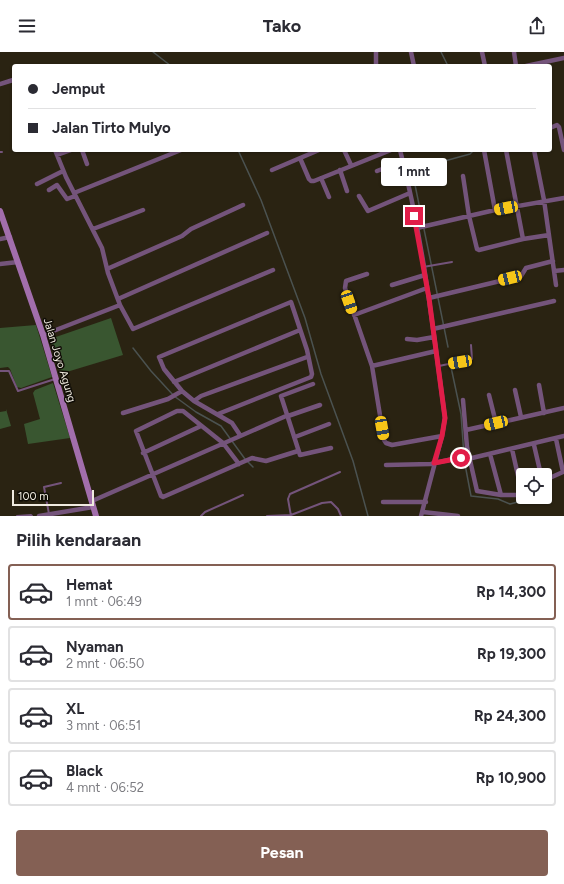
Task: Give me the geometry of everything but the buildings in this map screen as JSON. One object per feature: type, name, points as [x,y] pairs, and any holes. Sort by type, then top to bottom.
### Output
[{"type":"main road","name":"Jalan Joyo Agung","points":[[0,211],[43,335],[96,516]]},
{"type":"street","points":[[376,52],[376,64]]},
{"type":"street","points":[[410,52],[413,64]]},
{"type":"street","points":[[482,52],[485,64]]},
{"type":"street","points":[[514,52],[516,64]]},
{"type":"street","points":[[536,64],[564,58]]},
{"type":"street","points":[[0,84],[12,80]]},
{"type":"street","points":[[552,127],[557,125],[564,150]]},
{"type":"street","points":[[56,152],[74,195],[102,248],[107,269],[120,305],[131,328],[136,330],[274,270]]},
{"type":"street","points":[[83,152],[87,164]]},
{"type":"street","points":[[49,190],[57,185],[67,199],[176,152]]},
{"type":"street","points":[[272,170],[314,152]]},
{"type":"street","points":[[345,152],[351,165]]},
{"type":"street","points":[[300,158],[311,181],[386,152]]},
{"type":"street","points":[[401,152],[420,227],[425,275],[445,418],[442,436],[422,514],[458,516]]},
{"type":"street","points":[[484,152],[495,210]]},
{"type":"street","points":[[506,152],[523,239]]},
{"type":"street","points":[[534,152],[544,200],[556,286]]},
{"type":"street","points":[[377,171],[403,161]]},
{"type":"street","points":[[37,184],[63,170]]},
{"type":"street","points":[[340,170],[347,191]]},
{"type":"street","points":[[463,176],[475,246],[478,250],[523,239],[549,235]]},
{"type":"street","points":[[321,178],[329,197]]},
{"type":"street","points":[[359,196],[368,211],[410,193]]},
{"type":"street","points":[[420,227],[544,200],[564,198]]},
{"type":"street","points":[[107,269],[182,236],[191,229],[243,205]]},
{"type":"street","points":[[93,229],[143,210]]},
{"type":"street","points":[[118,299],[266,233]]},
{"type":"street","points":[[0,239],[10,237]]},
{"type":"street","points":[[429,298],[440,294],[521,276],[526,268],[553,261]]},
{"type":"street","points":[[0,264],[18,262]]},
{"type":"street","points":[[554,271],[564,270]]},
{"type":"street","points":[[367,274],[346,281],[345,284],[372,366],[386,443],[392,445],[442,436]]},
{"type":"street","points":[[392,285],[425,275]]},
{"type":"street","points":[[354,315],[427,288]]},
{"type":"street","points":[[433,328],[554,301]]},
{"type":"street","points":[[218,414],[309,379],[312,374],[307,357],[307,350],[291,302],[162,355],[159,358],[180,393],[218,414],[235,426],[237,436]]},
{"type":"street","points":[[43,335],[120,305]]},
{"type":"street","points":[[174,382],[300,330]]},
{"type":"street","points":[[407,340],[434,337]]},
{"type":"street","points":[[372,366],[436,351]]},
{"type":"street","points":[[194,401],[201,396],[307,357]]},
{"type":"street","points":[[313,384],[281,396],[295,437],[298,451],[302,456],[331,448]]},
{"type":"street","points":[[539,385],[544,413]]},
{"type":"street","points":[[515,390],[521,417]]},
{"type":"street","points":[[123,413],[168,399],[180,393]]},
{"type":"street","points":[[490,395],[496,423]]},
{"type":"street","points":[[463,400],[466,430],[465,457],[477,491],[516,496]]},
{"type":"street","points":[[39,516],[92,504],[237,436],[287,416],[320,405]]},
{"type":"street","points":[[466,430],[564,408]]},
{"type":"street","points":[[239,464],[222,443],[179,410],[138,429],[136,434],[161,496],[166,497],[247,461],[252,458],[266,460],[298,451]]},
{"type":"street","points":[[295,437],[329,424]]},
{"type":"street","points":[[143,453],[201,426]]},
{"type":"street","points":[[386,465],[434,463],[490,454],[534,445],[564,436]]},
{"type":"street","points":[[552,477],[563,472],[556,439]]},
{"type":"street","points":[[534,445],[539,468]]},
{"type":"street","points":[[512,450],[517,468]]},
{"type":"street","points":[[490,454],[501,495]]},
{"type":"street","points":[[383,502],[426,502]]},
{"type":"lane","points":[[425,266],[452,262]]},
{"type":"lane","points":[[438,366],[472,359],[471,345]]},
{"type":"lane","points":[[0,371],[9,371],[18,391],[56,379]]},
{"type":"lane","points":[[291,516],[288,499],[290,494],[340,472]]},
{"type":"lane","points":[[49,514],[44,487],[61,483]]},
{"type":"lane","points":[[201,516],[205,512],[243,495]]},
{"type":"lane","points":[[267,516],[291,516],[322,503],[331,502],[338,509],[341,516]]},
{"type":"lane","points":[[16,516],[32,516]]},
{"type":"green space","points":[[111,318],[123,355],[60,374],[50,339]]},
{"type":"green space","points":[[36,325],[52,377],[21,388],[17,387],[10,369],[8,367],[0,368],[0,328]]},
{"type":"green space","points":[[53,383],[70,438],[28,444],[24,424],[40,419],[33,393],[35,390]]},
{"type":"green space","points":[[6,409],[11,426],[0,429],[0,412],[6,411]]},
{"type":"waterway","points":[[153,52],[168,64]]},
{"type":"waterway","points":[[441,52],[447,64]]},
{"type":"waterway","points":[[239,152],[261,200],[305,318],[321,374],[353,461],[368,516]]},
{"type":"waterway","points":[[448,347],[412,170],[470,154],[472,152]]},
{"type":"waterway","points":[[133,348],[151,371],[174,396],[196,412],[221,426],[245,459]]},
{"type":"waterway","points":[[451,367],[461,414],[464,456]]},
{"type":"waterway","points":[[464,459],[471,496],[498,499],[510,504],[516,502]]},
{"type":"waterway","points":[[248,462],[253,467]]},
{"type":"route","points":[[414,216],[429,298],[445,418],[442,436],[434,463],[461,458]]}]
